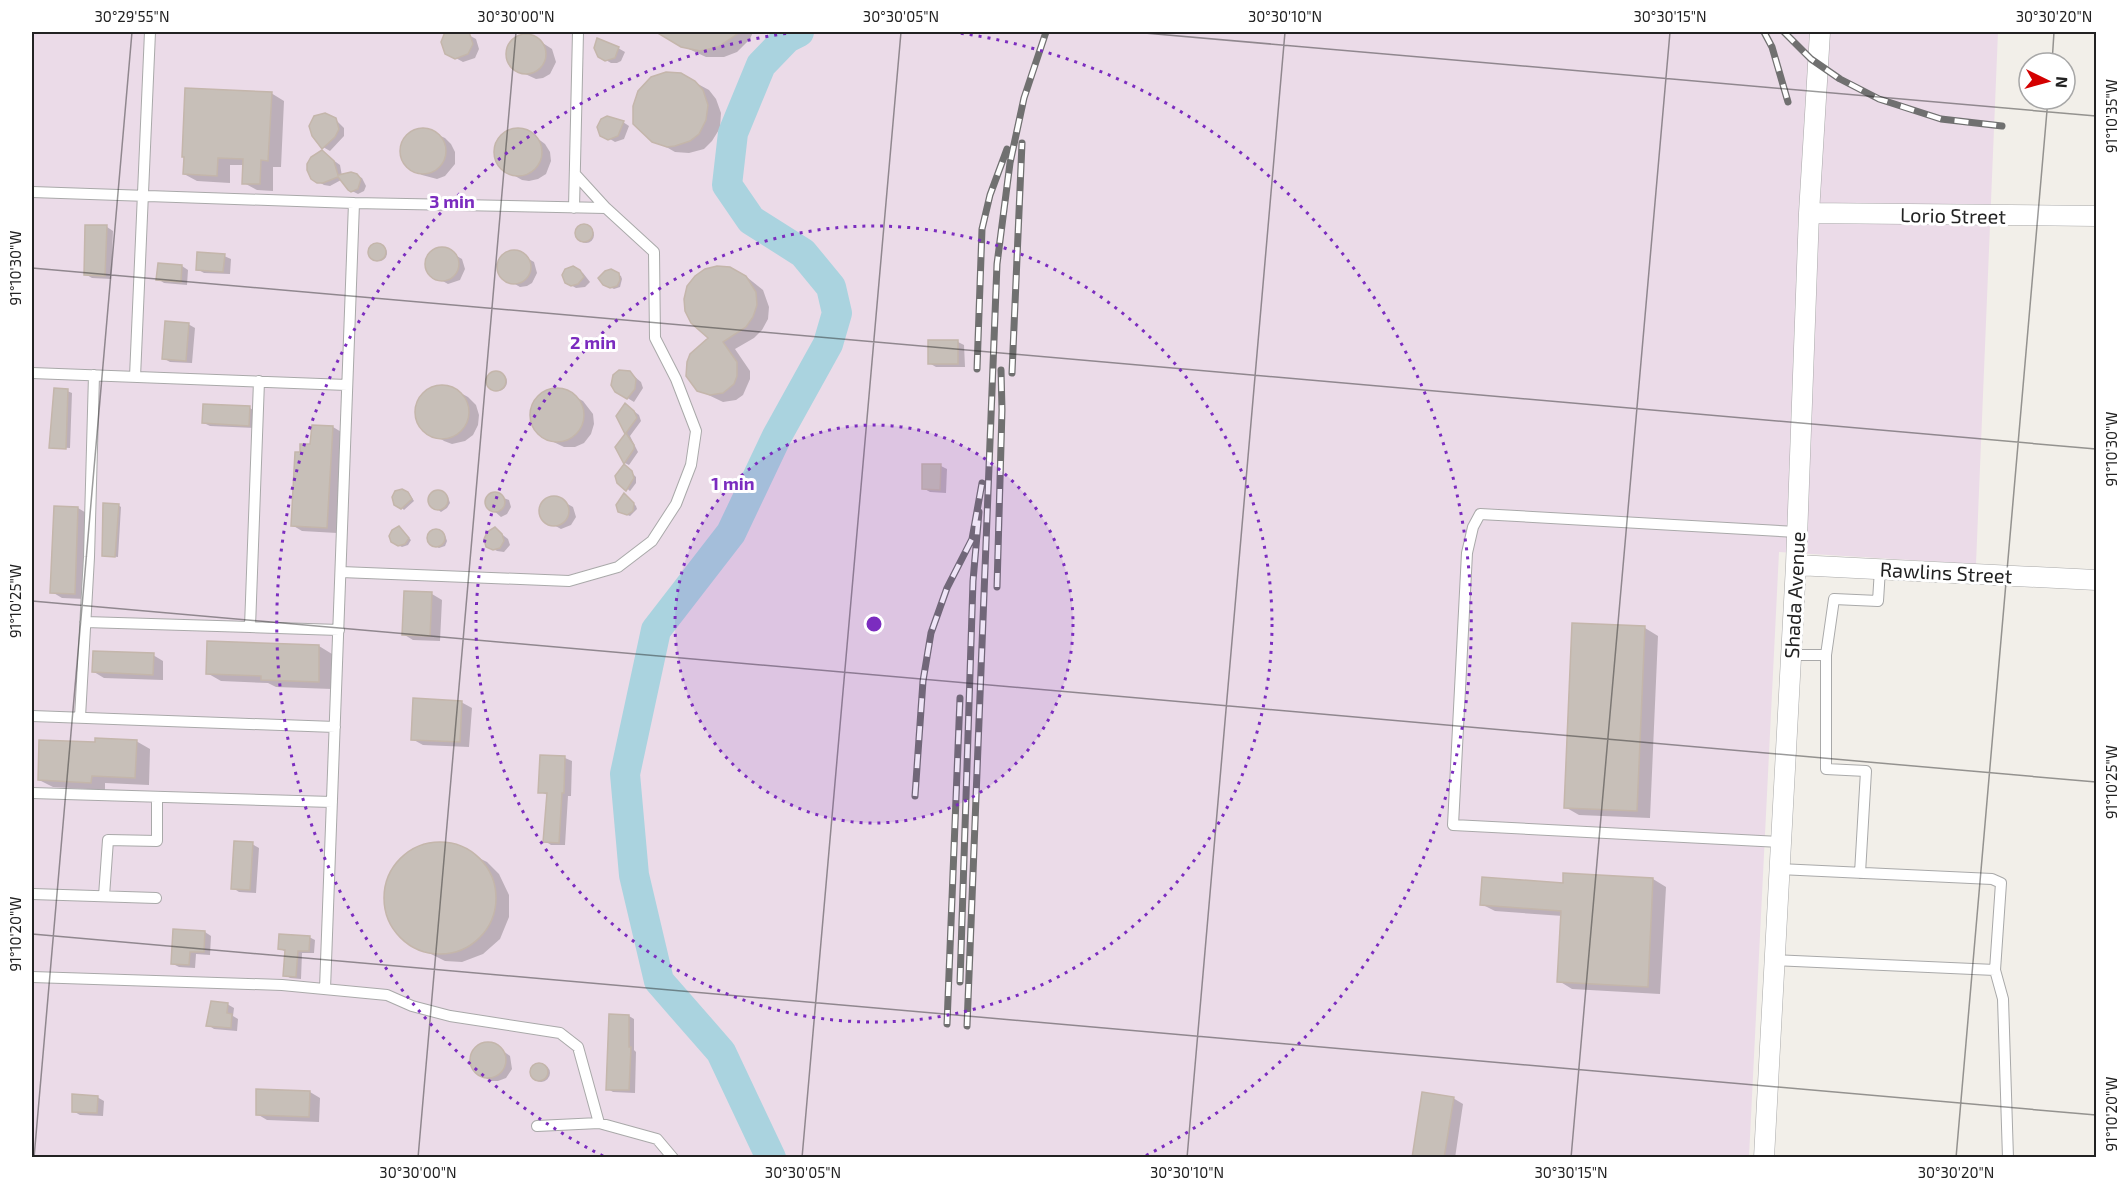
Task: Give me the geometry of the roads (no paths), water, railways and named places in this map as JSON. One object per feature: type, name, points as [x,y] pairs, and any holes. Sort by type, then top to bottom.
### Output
[{"type":"street","name":"Shada Avenue","points":[[1764,1158],[1796,565],[1809,213],[1820,32]]},
{"type":"street","name":"Lorio Street","points":[[1809,213],[2097,216]]},
{"type":"street","name":"Rawlins Street","points":[[1796,565],[2097,580]]},
{"type":"lane","points":[[135,377],[150,32]]},
{"type":"lane","points":[[574,208],[578,32]]},
{"type":"lane","points":[[341,572],[568,581],[618,567],[652,540],[676,504],[691,465],[696,431],[676,379],[655,338],[654,252],[606,208],[575,174]]},
{"type":"lane","points":[[32,192],[354,203],[606,208]]},
{"type":"lane","points":[[325,989],[354,203]]},
{"type":"lane","points":[[32,373],[347,385]]},
{"type":"lane","points":[[80,717],[94,375]]},
{"type":"lane","points":[[250,627],[259,381]]},
{"type":"lane","points":[[1781,842],[1453,825],[1467,553],[1473,527],[1480,514],[1797,532]]},
{"type":"lane","points":[[1860,873],[1866,771],[1826,769],[1826,655],[1834,599],[1878,601],[1880,569]]},
{"type":"lane","points":[[85,622],[339,630]]},
{"type":"lane","points":[[1791,655],[1826,655]]},
{"type":"lane","points":[[32,716],[335,727]]},
{"type":"lane","points":[[32,794],[332,802]]},
{"type":"lane","points":[[104,896],[108,840],[157,841],[157,797]]},
{"type":"lane","points":[[1779,869],[1992,879],[2001,883],[1995,970],[2003,999],[2008,1158]]},
{"type":"lane","points":[[32,894],[156,898]]},
{"type":"lane","points":[[1774,960],[1995,970]]},
{"type":"lane","points":[[32,977],[282,985],[387,995],[412,1006],[450,1016],[560,1033],[578,1047],[599,1123]]},
{"type":"lane","points":[[537,1126],[599,1123],[657,1139],[673,1158]]},
{"type":"waterway","points":[[771,1158],[721,1052],[659,981],[634,875],[625,774],[656,630],[731,533],[777,436],[828,344],[837,313],[831,287],[803,253],[751,220],[727,185],[733,133],[761,65],[787,38],[799,32]]},
{"type":"railway","points":[[967,1026],[997,264],[1010,163],[1024,98],[1046,32]]},
{"type":"railway","points":[[1764,32],[1772,47],[1788,102]]},
{"type":"railway","points":[[1784,32],[1811,59],[1840,79],[1879,99],[1941,119],[2002,126]]},
{"type":"railway","points":[[1012,373],[1022,143]]},
{"type":"railway","points":[[977,369],[982,229],[990,195],[1007,149]]},
{"type":"railway","points":[[997,587],[1001,370]]},
{"type":"railway","points":[[915,796],[923,681],[931,633],[947,588],[972,539],[982,483]]},
{"type":"railway","points":[[960,982],[973,581],[979,512]]},
{"type":"railway","points":[[947,1024],[960,698]]}]
